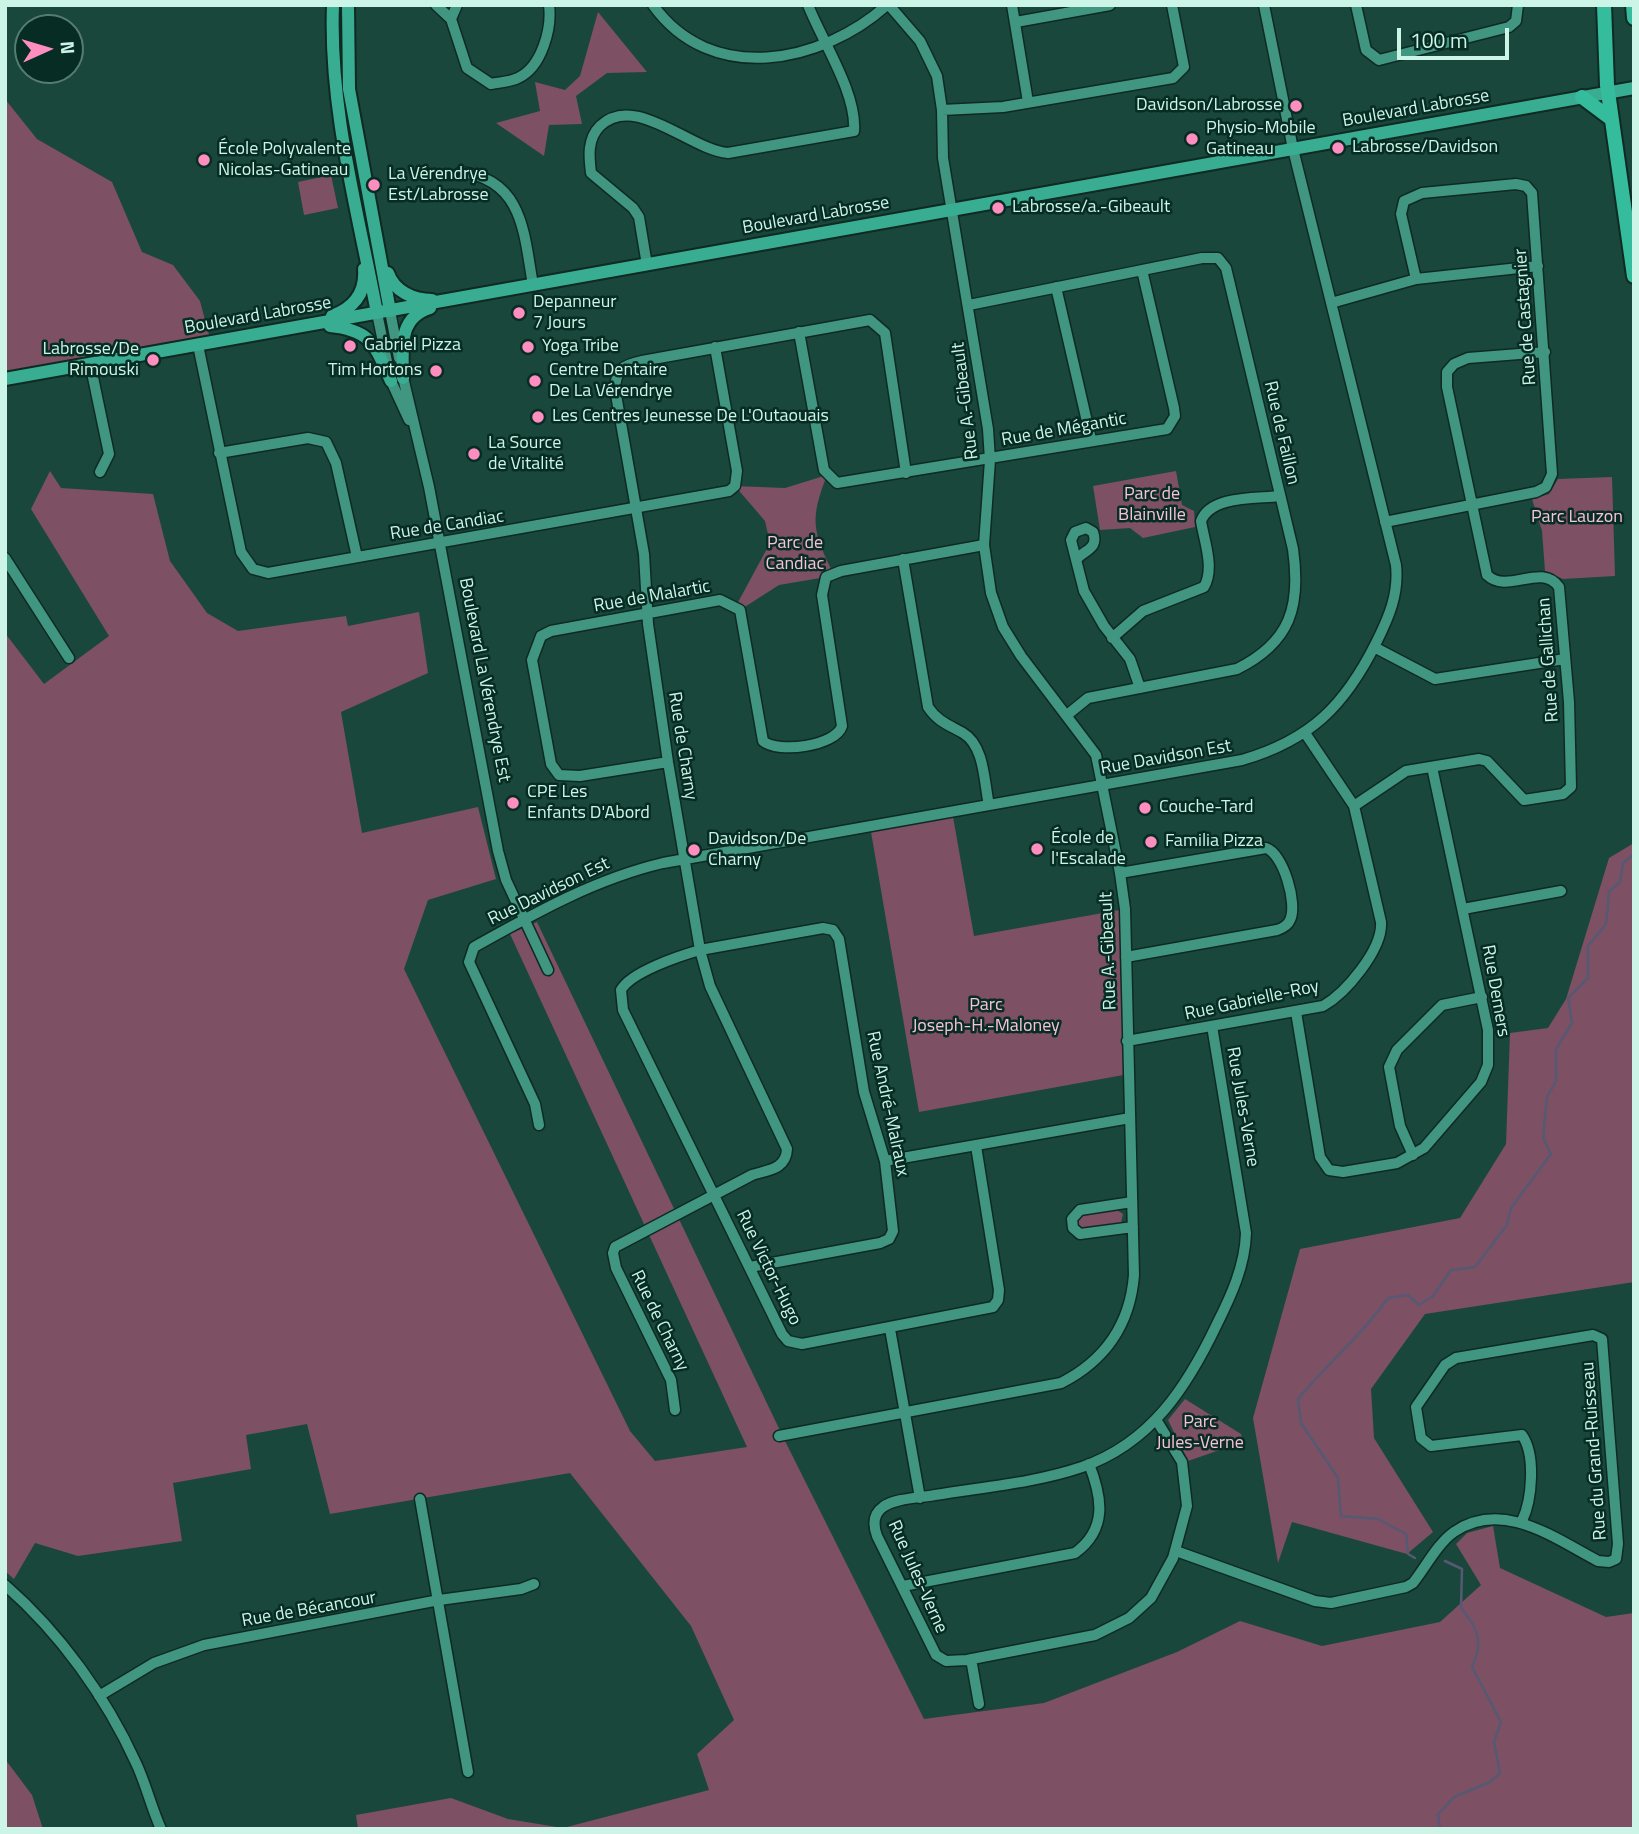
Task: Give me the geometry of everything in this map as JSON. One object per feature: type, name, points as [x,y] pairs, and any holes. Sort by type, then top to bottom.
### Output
[{"type":"highway","points":[[1604,5],[1621,90],[1610,118],[1634,276]]},
{"type":"highway","points":[[1633,5],[1634,18]]},
{"type":"highway","points":[[1582,97],[1610,118]]},
{"type":"main road","name":"Boulevard La Vérendrye Est","points":[[333,5],[336,95],[363,243],[383,312]]},
{"type":"main road","name":"Boulevard La Vérendrye Est","points":[[348,5],[349,89],[379,248],[383,312]]},
{"type":"main road","name":"Boulevard Labrosse","points":[[5,379],[1621,90]]},
{"type":"main road","points":[[309,324],[341,313],[358,298],[365,276],[363,243]]},
{"type":"main road","points":[[379,248],[390,279],[402,291],[426,300],[456,299]]},
{"type":"main road","points":[[397,380],[404,330],[410,319],[422,310],[456,299]]},
{"type":"main road","points":[[309,324],[347,327],[362,333],[374,345],[397,380]]},
{"type":"street","points":[[436,5],[451,19],[467,68],[491,84],[517,79],[534,62],[545,45],[549,5]]},
{"type":"street","points":[[451,19],[457,5]]},
{"type":"street","points":[[653,5],[676,30],[692,42],[734,58],[774,59],[824,44],[854,30],[888,5]]},
{"type":"street","points":[[647,265],[639,217],[633,208],[603,186],[591,173],[589,159],[595,132],[610,120],[633,115],[646,118],[710,150],[728,153],[854,131],[853,110],[808,5]]},
{"type":"street","name":"Rue A.-Gibeault","points":[[779,1436],[1049,1387],[1074,1377],[1096,1361],[1120,1329],[1130,1304],[1135,1276],[1125,908],[1104,785],[1093,748],[1029,668],[1003,627],[992,593],[984,545],[990,460],[986,412],[943,158],[943,110],[937,76],[930,58],[888,5]]},
{"type":"street","points":[[1012,5],[1028,102]]},
{"type":"street","points":[[1016,22],[1110,5]]},
{"type":"street","points":[[943,110],[1028,102],[1173,78],[1184,67],[1172,5]]},
{"type":"street","name":"Rue Davidson Est","points":[[539,1125],[535,1104],[469,962],[474,947],[524,919],[613,877],[683,859],[1242,760],[1305,733],[1348,693],[1392,609],[1397,587],[1396,565],[1293,149],[1264,5]]},
{"type":"street","points":[[1356,5],[1366,50],[1379,60],[1510,27],[1516,20],[1518,5]]},
{"type":"street","points":[[461,172],[483,175],[512,199],[523,226],[533,285]]},
{"type":"street","name":"Rue de Castagnier","points":[[1385,522],[1536,492],[1549,482],[1552,474],[1532,193],[1526,186],[1516,184],[1439,190],[1411,196],[1404,201],[1401,214],[1416,279]]},
{"type":"street","name":"Rue de Faillon","points":[[969,305],[1212,257],[1224,263],[1280,496],[1296,571],[1295,604],[1284,632],[1259,657],[1237,669],[1088,698],[1067,715]]},
{"type":"street","points":[[1331,303],[1416,279],[1538,266]]},
{"type":"street","name":"Rue de Mégantic","points":[[799,332],[827,475],[831,481],[843,484],[990,460],[1091,439],[1167,429],[1175,416],[1142,270]]},
{"type":"street","points":[[1056,287],[1091,439]]},
{"type":"street","name":"Boulevard La Vérendrye Est","points":[[383,312],[397,380],[415,430],[440,544],[498,851],[506,880],[548,970]]},
{"type":"street","name":"Rue de Charny","points":[[675,1410],[671,1380],[616,1268],[613,1253],[620,1242],[714,1194],[780,1165],[787,1149],[710,986],[700,950],[668,762],[643,554],[615,389],[617,373],[629,363],[862,320],[876,322],[881,326],[886,340],[902,430],[906,473]]},
{"type":"street","name":"Rue de Candiac","points":[[198,345],[241,552],[253,569],[268,573],[717,494],[735,486],[737,471],[715,347]]},
{"type":"street","name":"Rue de Gallichan","points":[[1354,806],[1401,774],[1479,759],[1488,761],[1524,800],[1563,794],[1571,787],[1559,587],[1555,582],[1540,576],[1504,583],[1489,578],[1483,568],[1447,387],[1447,372],[1454,364],[1468,358],[1545,352]]},
{"type":"street","points":[[90,363],[109,454],[100,472]]},
{"type":"street","points":[[219,453],[309,438],[326,442],[336,463],[357,556]]},
{"type":"street","points":[[1112,638],[1143,611],[1204,587],[1208,578],[1208,562],[1201,521],[1209,508],[1224,503],[1280,496]]},
{"type":"street","name":"Rue de Malartic","points":[[668,762],[580,776],[559,775],[551,764],[532,660],[533,648],[545,633],[719,600],[736,606],[740,610],[763,741],[774,748],[826,741],[836,737],[842,726],[822,594],[826,577],[841,570],[984,545]]},
{"type":"street","points":[[5,558],[69,658]]},
{"type":"street","points":[[903,559],[928,707],[939,721],[964,733],[976,746],[989,805]]},
{"type":"street","points":[[1076,560],[1084,591],[1112,638],[1130,659],[1140,688]]},
{"type":"street","points":[[1374,647],[1435,679],[1565,659]]},
{"type":"street","name":"Rue Gabrielle-Roy","points":[[1128,1041],[1323,1006],[1334,998],[1379,944],[1381,922],[1354,806],[1305,733]]},
{"type":"street","name":"Rue Demers","points":[[1296,1012],[1320,1157],[1325,1167],[1343,1172],[1397,1163],[1413,1155],[1424,1148],[1481,1082],[1489,1049],[1482,997],[1432,767]]},
{"type":"street","points":[[1120,873],[1266,848],[1281,859],[1293,909],[1289,922],[1277,930],[1126,957]]},
{"type":"street","points":[[1463,909],[1561,891]]},
{"type":"street","name":"Rue André-Malraux","points":[[700,950],[823,928],[829,928],[837,934],[864,1092],[885,1161],[894,1220],[888,1239],[750,1267]]},
{"type":"street","name":"Rue Victor-Hugo","points":[[700,950],[684,954],[629,980],[620,996],[623,1010],[782,1334],[791,1343],[890,1329],[985,1311],[998,1300],[999,1290],[976,1146]]},
{"type":"street","points":[[1413,1155],[1400,1126],[1389,1067],[1398,1049],[1442,1005],[1482,997]]},
{"type":"street","name":"Rue Jules-Verne","points":[[1157,1421],[1178,1453],[1186,1479],[1186,1516],[1176,1551],[1151,1598],[1114,1627],[1095,1635],[971,1659],[946,1661],[936,1656],[877,1536],[874,1520],[882,1508],[920,1498],[1055,1474],[1090,1464],[1129,1442],[1157,1421],[1186,1385],[1205,1351],[1236,1282],[1246,1242],[1245,1223],[1212,1026]]},
{"type":"street","points":[[885,1161],[1130,1118]]},
{"type":"street","points":[[1132,1202],[1080,1210],[1072,1219],[1073,1228],[1080,1234],[1133,1227]]},
{"type":"street","points":[[890,1329],[920,1498]]},
{"type":"street","name":"Rue du Grand-Ruisseau","points":[[1176,1551],[1256,1581],[1331,1603],[1406,1587],[1413,1583],[1452,1533],[1474,1524],[1503,1519],[1522,1521],[1598,1561],[1609,1562],[1616,1559],[1618,1544],[1602,1339],[1593,1335],[1456,1358],[1446,1365],[1416,1407],[1421,1438],[1431,1446],[1522,1435],[1528,1444],[1529,1469],[1528,1508],[1522,1521]]},
{"type":"street","points":[[903,1586],[1075,1553],[1091,1535],[1100,1511],[1101,1498],[1090,1464]]},
{"type":"street","points":[[419,1499],[468,1772]]},
{"type":"street","name":"Rue de Bécancour","points":[[99,1696],[154,1663],[204,1645],[534,1584]]},
{"type":"street","points":[[5,1585],[68,1653],[99,1696],[136,1763],[161,1829]]},
{"type":"street","points":[[971,1659],[979,1704]]},
{"type":"green space","points":[[598,12],[647,72],[607,73],[576,96],[582,124],[549,125],[544,156],[496,123],[540,111],[535,82],[565,90],[580,76]]},
{"type":"green space","points":[[5,99],[37,139],[112,182],[142,252],[173,265],[200,301],[209,335],[5,374]]},
{"type":"green space","points":[[331,175],[338,208],[304,215],[298,182]]},
{"type":"green space","points":[[50,471],[61,488],[153,494],[170,561],[207,613],[238,631],[346,616],[348,626],[419,612],[428,673],[341,712],[362,833],[478,807],[496,879],[428,900],[404,969],[630,1431],[655,1461],[747,1447],[510,934],[537,922],[785,1441],[924,1719],[1044,1703],[1177,1652],[1240,1621],[1322,1646],[1440,1622],[1481,1585],[1456,1544],[1467,1533],[1493,1526],[1500,1568],[1606,1617],[1634,1613],[1634,1829],[358,1829],[356,1815],[451,1798],[508,1819],[563,1828],[709,1790],[697,1754],[734,1720],[691,1626],[570,1473],[330,1514],[307,1424],[246,1435],[251,1469],[173,1483],[182,1541],[78,1556],[35,1543],[14,1579],[5,1571],[5,633],[44,684],[109,636],[31,509]]},
{"type":"green space","name":"Parc de Blainville","points":[[1176,471],[1182,505],[1194,511],[1195,527],[1143,538],[1130,528],[1100,530],[1093,486]]},
{"type":"green space","name":"Parc de Candiac","points":[[827,475],[818,503],[816,524],[817,535],[833,573],[826,577],[779,585],[740,610],[736,606],[770,543],[765,521],[735,486],[785,488]]},
{"type":"green space","name":"Parc Lauzon","points":[[1612,477],[1615,576],[1563,579],[1545,571],[1542,531],[1532,499],[1549,494],[1558,479]]},
{"type":"green space","name":"Parc Joseph-H.-Maloney","points":[[952,811],[974,936],[1125,909],[1129,1074],[919,1112],[870,826]]},
{"type":"green space","points":[[1634,843],[1634,1282],[1425,1314],[1371,1389],[1374,1438],[1433,1532],[1407,1554],[1292,1522],[1278,1563],[1253,1418],[1300,1249],[1460,1218],[1506,1144],[1510,1033],[1548,1028],[1566,999],[1609,858]]},
{"type":"green space","points":[[1114,1208],[1123,1214],[1121,1223],[1083,1229],[1077,1224],[1080,1215]]},
{"type":"green space","name":"Parc Jules-Verne","points":[[1185,1399],[1241,1434],[1243,1442],[1188,1461],[1168,1420]]},
{"type":"green space","points":[[5,1759],[32,1795],[43,1829],[5,1829]]},
{"type":"waterway","points":[[1415,1558],[1408,1554],[1406,1534],[1378,1519],[1341,1516],[1338,1478],[1301,1423],[1298,1399],[1388,1298],[1408,1295],[1419,1305],[1433,1296],[1451,1270],[1475,1267],[1507,1225],[1511,1208],[1551,1154],[1543,1138],[1547,1097],[1556,1081],[1556,1049],[1572,1023],[1568,998],[1588,978],[1588,946],[1606,924],[1609,892],[1620,882],[1623,863],[1634,854]]},
{"type":"waterway","points":[[1440,1829],[1438,1814],[1454,1797],[1490,1782],[1500,1773],[1494,1742],[1501,1722],[1472,1667],[1478,1642],[1472,1622],[1461,1608],[1462,1569],[1445,1561]]},
{"type":"place","name":"Davidson/Labrosse","points":[[1296,106]]},
{"type":"place","name":"Physio-Mobile Gatineau","points":[[1192,139]]},
{"type":"place","name":"Labrosse/Davidson","points":[[1338,148]]},
{"type":"place","name":"École Polyvalente Nicolas-Gatineau","points":[[204,160]]},
{"type":"place","name":"La Vérendrye Est/Labrosse","points":[[374,185]]},
{"type":"place","name":"Labrosse/a.-Gibeault","points":[[998,208]]},
{"type":"place","name":"Depanneur 7 Jours","points":[[519,313]]},
{"type":"place","name":"Gabriel Pizza","points":[[350,346]]},
{"type":"place","name":"Yoga Tribe","points":[[528,347]]},
{"type":"place","name":"Labrosse/De Rimouski","points":[[153,360]]},
{"type":"place","name":"Tim Hortons","points":[[436,371]]},
{"type":"place","name":"Centre Dentaire De La Vérendrye","points":[[535,381]]},
{"type":"place","name":"Les Centres Jeunesse De L'Outaouais","points":[[538,417]]},
{"type":"place","name":"La Source de Vitalité","points":[[474,454]]},
{"type":"place","name":"CPE Les Enfants D'Abord","points":[[513,803]]},
{"type":"place","name":"Couche-Tard","points":[[1145,808]]},
{"type":"place","name":"Familia Pizza","points":[[1151,842]]},
{"type":"place","name":"École de l'Escalade","points":[[1037,849]]},
{"type":"place","name":"Davidson/De Charny","points":[[694,850]]}]
